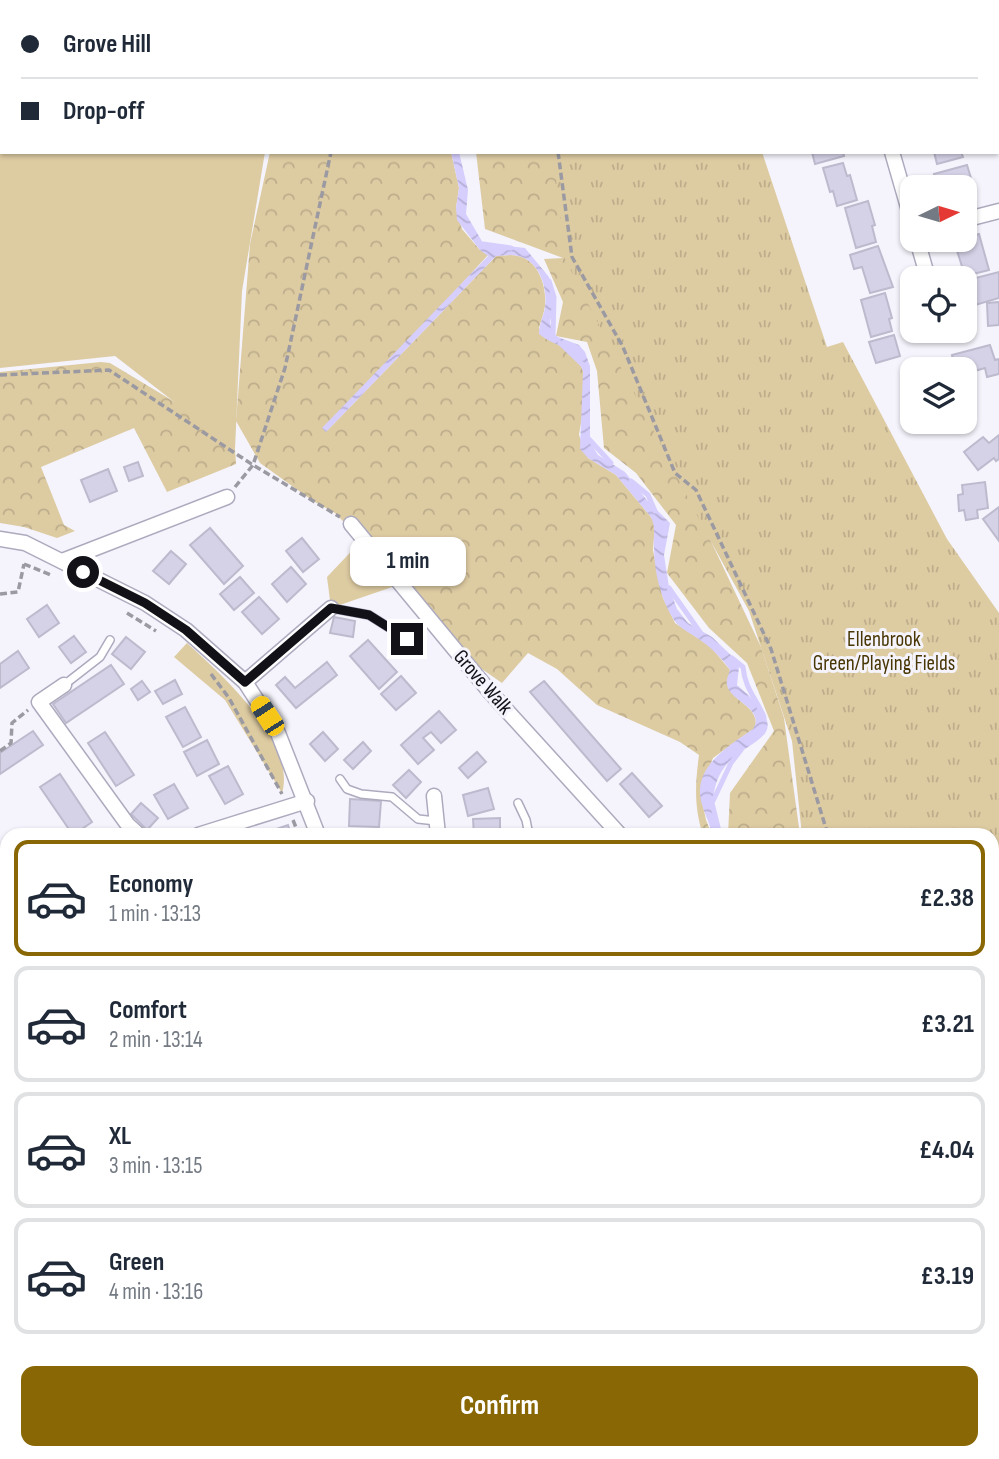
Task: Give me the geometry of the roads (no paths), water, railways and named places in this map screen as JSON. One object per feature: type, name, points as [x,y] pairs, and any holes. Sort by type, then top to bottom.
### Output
[{"type":"street","points":[[893,154],[900,180]]},
{"type":"street","points":[[977,217],[999,211]]},
{"type":"street","points":[[62,561],[226,497]]},
{"type":"street","name":"Grove Walk","points":[[351,524],[490,692],[614,828]]},
{"type":"street","points":[[0,538],[26,543],[145,603],[186,630],[245,682],[278,733],[316,828]]},
{"type":"street","points":[[245,682],[331,608]]},
{"type":"street","points":[[64,685],[38,702],[131,828]]},
{"type":"street","points":[[433,796],[437,828]]},
{"type":"street","points":[[220,828],[307,801]]},
{"type":"lane","points":[[331,608],[369,615],[407,639]]},
{"type":"lane","points":[[64,685],[100,657],[110,640]]},
{"type":"lane","points":[[340,779],[347,789],[361,794],[391,797],[418,819],[437,828]]},
{"type":"lane","points":[[517,803],[528,828]]},
{"type":"water","points":[[451,154],[459,154],[468,190],[466,214],[483,243],[525,248],[549,277],[554,305],[550,322],[552,332],[579,345],[590,366],[590,442],[598,455],[625,472],[646,499],[670,523],[664,555],[669,587],[677,609],[688,623],[712,637],[736,660],[739,667],[737,685],[758,705],[767,719],[767,730],[737,754],[717,781],[714,801],[718,828],[710,828],[701,799],[704,773],[726,748],[753,729],[755,717],[728,688],[730,670],[726,664],[678,624],[669,612],[657,576],[651,517],[616,475],[588,458],[580,449],[583,371],[570,351],[539,334],[546,300],[540,276],[532,263],[515,255],[496,256],[326,432],[322,428],[488,256],[480,250],[457,220],[459,188]]},
{"type":"waterway","points":[[483,244],[511,248]]},
{"type":"waterway","points":[[549,281],[554,297],[553,336]]},
{"type":"waterway","points":[[560,343],[583,365]]},
{"type":"waterway","points":[[587,437],[611,463]]},
{"type":"waterway","points":[[631,481],[648,495],[655,511]]},
{"type":"waterway","points":[[669,588],[700,632]]},
{"type":"waterway","points":[[732,658],[743,667],[748,687],[764,717]]},
{"type":"waterway","points":[[718,828],[712,803],[731,763],[741,750]]},
{"type":"park label","name":"Ellenbrook Green/Playing Fields","points":[[884,651]]}]
